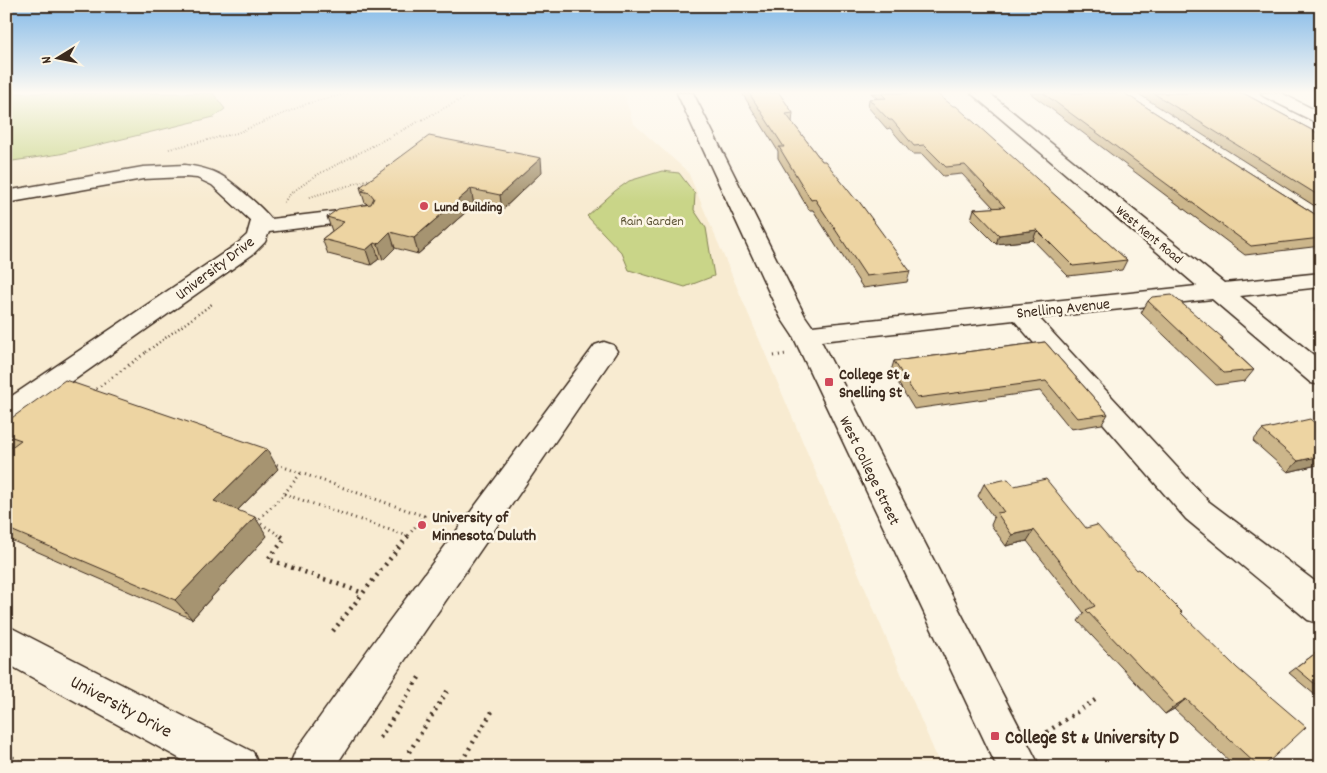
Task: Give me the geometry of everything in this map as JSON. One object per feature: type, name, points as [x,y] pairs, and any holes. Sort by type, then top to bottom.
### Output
[{"type":"street","name":"West College Street","points":[[702,129],[793,318],[805,335],[1016,761]]},
{"type":"street","name":"West Kent Road","points":[[1023,129],[1321,376]]},
{"type":"street","name":"University Drive","points":[[6,197],[143,173],[185,171],[201,173],[219,181],[258,215],[262,221],[257,237],[245,249],[6,414]]},
{"type":"street","points":[[261,228],[367,214]]},
{"type":"street","name":"Snelling Avenue","points":[[805,335],[1321,280]]},
{"type":"street","points":[[1020,312],[1197,510],[1321,608]]},
{"type":"street","points":[[310,767],[383,660],[604,351]]},
{"type":"street","name":"University Drive","points":[[6,642],[238,767]]},
{"type":"path","points":[[161,151],[244,129]]},
{"type":"path","points":[[279,208],[291,193],[317,175],[404,129]]},
{"type":"path","points":[[302,200],[381,176]]},
{"type":"path","points":[[263,459],[424,516],[333,631]]},
{"type":"path","points":[[252,525],[284,494],[300,473]]},
{"type":"path","points":[[284,494],[408,536]]},
{"type":"path","points":[[256,521],[285,539],[268,559],[363,593]]},
{"type":"path","points":[[380,738],[420,676]]},
{"type":"path","points":[[409,752],[448,690]]},
{"type":"path","points":[[1016,761],[1095,700]]},
{"type":"path","points":[[458,767],[493,710]]},
{"type":"path","points":[[6,754],[28,767]]},
{"type":"shaded area","name":"University of Minnesota Duluth","points":[[6,129],[640,129],[688,172],[941,767],[6,767]]},
{"type":"green space","points":[[6,129],[164,129],[60,154],[6,162]]},
{"type":"green space","name":"Rain Garden","points":[[662,171],[679,173],[695,194],[694,210],[706,228],[714,276],[685,287],[629,270],[622,253],[587,216],[629,181]]},
{"type":"building","points":[[772,129],[798,129],[822,161],[825,161],[856,200],[858,200],[910,271],[866,276],[815,199],[811,200],[779,147],[784,147]]},
{"type":"building","points":[[900,129],[982,129],[1127,260],[1073,266],[1037,230],[999,235],[974,209],[1005,207],[965,165],[946,167],[924,145],[914,146]]},
{"type":"building","points":[[1092,129],[1181,129],[1321,218],[1321,238],[1251,246]]},
{"type":"building","points":[[1211,129],[1310,129],[1321,135],[1321,197]]},
{"type":"building","name":"Lund Building","points":[[429,136],[541,158],[500,195],[471,189],[414,238],[390,232],[378,244],[374,243],[366,250],[322,239],[344,222],[327,217],[338,209],[371,204],[374,198],[370,193],[362,191],[366,189],[360,187]]},
{"type":"building","points":[[1172,295],[1223,338],[1220,339],[1254,370],[1224,373],[1148,301],[1152,297]]},
{"type":"building","points":[[1045,342],[1108,414],[1077,418],[1046,381],[917,398],[894,361]]},
{"type":"building","points":[[65,380],[267,449],[214,501],[255,517],[175,600],[6,528],[6,451],[21,440],[6,435],[6,422]]},
{"type":"building","points":[[1310,419],[1321,428],[1321,456],[1298,461],[1262,430]]},
{"type":"building","points":[[1008,479],[1014,486],[1046,479],[1086,528],[1097,525],[1137,570],[1139,569],[1237,668],[1306,727],[1263,767],[1259,767],[1186,699],[1176,705],[1086,610],[1095,606],[1034,530],[1012,535],[997,513],[1004,512],[984,484]]},
{"type":"building","points":[[1321,649],[1321,689],[1296,668]]},
{"type":"place","name":"Lund Building","points":[[424,206]]},
{"type":"place","name":"College St & Snelling St","points":[[829,382]]},
{"type":"place","name":"University of Minnesota Duluth","points":[[422,525]]},
{"type":"place","name":"College St & University D","points":[[995,736]]}]
